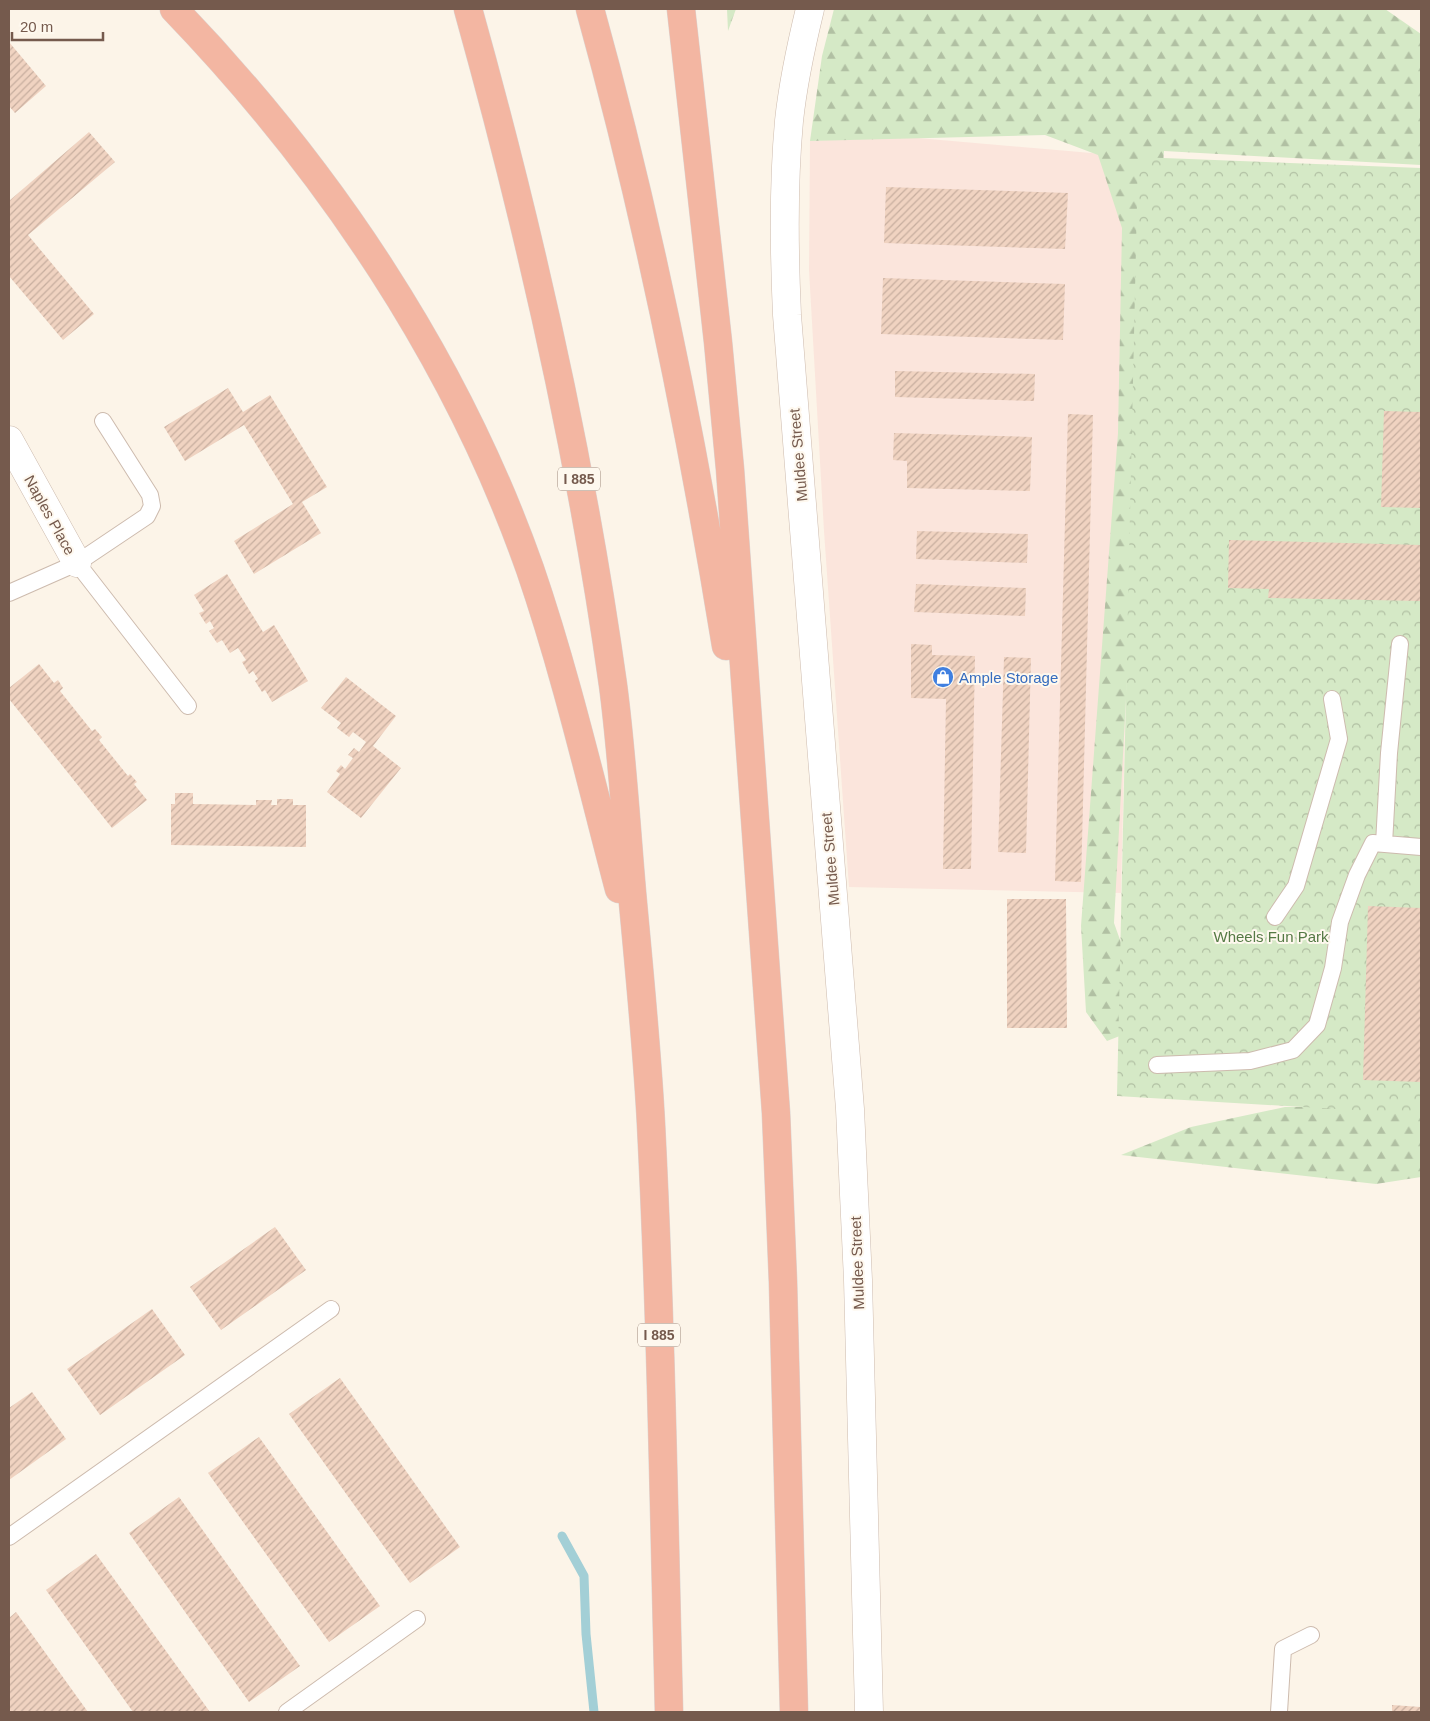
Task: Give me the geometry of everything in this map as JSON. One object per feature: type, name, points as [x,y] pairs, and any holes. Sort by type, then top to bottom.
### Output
[{"type":"highway","points":[[174,9],[230,69],[284,132],[333,198],[424,339],[465,415],[499,491],[530,569],[556,654],[638,959]]},
{"type":"highway","name":"I 885","points":[[468,9],[534,264],[568,422],[588,529],[613,688],[651,1121],[658,1276],[668,1712]]},
{"type":"highway","points":[[590,9],[649,238],[704,508],[730,671],[763,947]]},
{"type":"highway","points":[[681,9],[718,342],[730,469],[776,1113],[782,1262],[794,1712]]},
{"type":"street","name":"Muldee Street","points":[[810,9],[799,55],[789,120],[784,250],[788,325],[850,1109],[858,1280],[869,1712]]},
{"type":"street","name":"Naples Place","points":[[9,440],[77,563]]},
{"type":"lane","points":[[9,593],[77,563],[146,516],[152,506],[150,495],[103,421]]},
{"type":"lane","points":[[77,563],[188,706]]},
{"type":"lane","points":[[1384,844],[1389,753],[1400,644]]},
{"type":"lane","points":[[1275,917],[1296,886],[1339,739],[1332,699]]},
{"type":"lane","points":[[1157,1065],[1250,1061],[1293,1050],[1317,1025],[1334,968],[1340,922],[1356,875],[1373,843],[1421,847]]},
{"type":"lane","points":[[9,1537],[331,1310]]},
{"type":"lane","points":[[287,1712],[417,1619]]},
{"type":"lane","points":[[1279,1712],[1283,1649],[1311,1635]]},
{"type":"shaded area","name":"Ample Storage","points":[[895,136],[1138,157],[1121,893],[849,887],[824,531],[809,270],[810,141]]},
{"type":"green space","points":[[727,9],[736,9],[728,31]]},
{"type":"green space","points":[[834,9],[1385,9],[1421,34],[1421,165],[1164,151],[1136,512],[1114,923],[1150,1024],[1107,1041],[1086,1012],[1081,926],[1118,433],[1122,228],[1098,155],[1045,135],[810,141],[822,56]]},
{"type":"green space","name":"Wheels Fun Park","points":[[1138,157],[1421,168],[1421,1114],[1117,1096]]},
{"type":"green space","points":[[1421,1106],[1421,1177],[1376,1184],[1121,1155],[1191,1127],[1285,1107]]},
{"type":"building","points":[[9,42],[46,86],[15,113],[9,106]]},
{"type":"building","points":[[89,132],[115,162],[28,235],[94,314],[63,340],[9,276],[9,201]]},
{"type":"building","points":[[886,187],[1068,193],[1065,249],[884,243]]},
{"type":"building","points":[[883,278],[1065,284],[1063,340],[881,334]]},
{"type":"building","points":[[895,371],[1035,374],[1034,401],[895,397]]},
{"type":"building","points":[[228,388],[243,412],[270,395],[327,487],[302,502],[321,533],[254,574],[234,541],[293,504],[244,425],[185,461],[164,427]]},
{"type":"building","points":[[1384,411],[1421,412],[1421,508],[1381,507]]},
{"type":"building","points":[[1068,414],[1093,415],[1081,882],[1055,881]]},
{"type":"building","points":[[894,433],[1032,437],[1030,491],[907,488],[907,461],[893,460]]},
{"type":"building","points":[[917,531],[1028,534],[1027,563],[916,559]]},
{"type":"building","points":[[1229,540],[1421,545],[1421,601],[1268,598],[1269,589],[1228,588]]},
{"type":"building","points":[[227,574],[263,632],[274,625],[308,681],[272,702],[265,690],[262,692],[255,681],[258,679],[253,671],[249,674],[242,662],[246,660],[238,648],[230,653],[222,640],[217,643],[209,631],[214,628],[210,621],[206,624],[199,613],[204,611],[194,595]]},
{"type":"building","points":[[916,584],[1026,588],[1025,616],[914,612]]},
{"type":"building","points":[[911,644],[932,645],[932,655],[975,656],[971,869],[943,869],[946,699],[911,698]]},
{"type":"building","points":[[1004,657],[1031,658],[1026,853],[998,852]]},
{"type":"building","points":[[39,664],[54,683],[58,680],[63,688],[60,691],[92,731],[95,729],[102,737],[99,740],[128,776],[130,774],[137,782],[134,784],[147,800],[112,828],[9,699],[9,688]]},
{"type":"building","points":[[346,677],[396,716],[373,746],[401,768],[361,818],[327,792],[340,774],[336,771],[341,765],[345,769],[353,758],[348,755],[354,748],[359,752],[366,742],[353,732],[349,737],[337,728],[341,723],[321,708]]},
{"type":"building","points":[[175,793],[193,793],[193,804],[256,805],[256,800],[272,800],[271,805],[277,805],[277,799],[293,799],[293,805],[306,805],[306,847],[171,845],[171,804],[175,804]]},
{"type":"building","points":[[1007,899],[1066,899],[1067,1028],[1007,1028]]},
{"type":"building","points":[[1368,906],[1421,908],[1421,1082],[1363,1080]]},
{"type":"building","points":[[275,1227],[306,1270],[221,1330],[190,1287]]},
{"type":"building","points":[[152,1309],[185,1355],[100,1415],[67,1369]]},
{"type":"building","points":[[340,1378],[460,1547],[410,1583],[289,1414]]},
{"type":"building","points":[[32,1392],[66,1439],[9,1480],[9,1408]]},
{"type":"building","points":[[259,1437],[380,1606],[329,1642],[208,1473]]},
{"type":"building","points":[[179,1497],[300,1666],[249,1702],[129,1533]]},
{"type":"building","points":[[96,1554],[210,1712],[133,1712],[46,1590]]},
{"type":"building","points":[[16,1612],[88,1712],[11,1712],[9,1709],[9,1618]]},
{"type":"building","points":[[1392,1705],[1421,1707],[1421,1712],[1392,1712]]},
{"type":"waterway","points":[[562,1536],[584,1576],[586,1634],[594,1712]]},
{"type":"place","name":"Ample Storage","points":[[943,677]]}]
